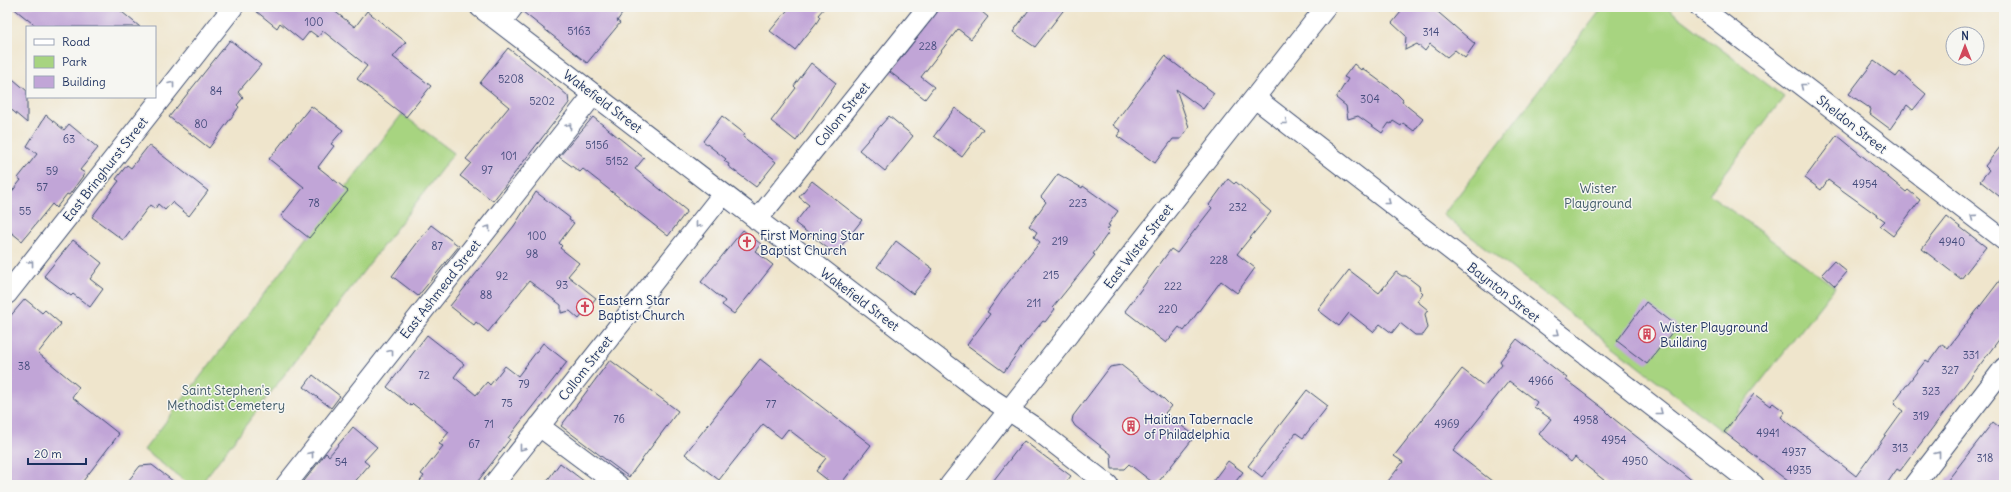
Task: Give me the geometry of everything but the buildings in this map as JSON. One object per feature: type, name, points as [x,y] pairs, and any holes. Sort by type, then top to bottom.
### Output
[{"type":"street","name":"East Bringhurst Street","points":[[7,294],[233,7]]},
{"type":"street","name":"Wakefield Street","points":[[480,7],[987,396],[1031,425],[1108,485]]},
{"type":"street","points":[[501,23],[513,7]]},
{"type":"street","name":"Collom Street","points":[[757,220],[928,7]]},
{"type":"street","name":"East Wister Street","points":[[950,485],[1326,7]]},
{"type":"street","name":"Sheldon Street","points":[[1700,7],[2004,240]]},
{"type":"street","name":"East Ashmead Street","points":[[286,485],[594,94]]},
{"type":"street","name":"Baynton Street","points":[[1255,98],[1744,482]]},
{"type":"street","name":"Collom Street","points":[[493,485],[723,194]]},
{"type":"street","points":[[1914,485],[2004,368]]},
{"type":"street","points":[[539,426],[618,485]]},
{"type":"green space","name":"Wister Playground","points":[[1603,7],[1666,7],[1784,97],[1709,194],[1835,287],[1722,431],[1443,215]]},
{"type":"green space","name":"Saint Stephen's Methodist Cemetery","points":[[402,114],[454,153],[200,485],[190,485],[144,450]]},
{"type":"place","name":"First Morning Star Baptist Church","points":[[747,242]]},
{"type":"place","name":"Eastern Star Baptist Church","points":[[585,307]]},
{"type":"place","name":"Wister Playground Building","points":[[1647,334]]},
{"type":"place","name":"Haitian Tabernacle of Philadelphia","points":[[1131,426]]}]
